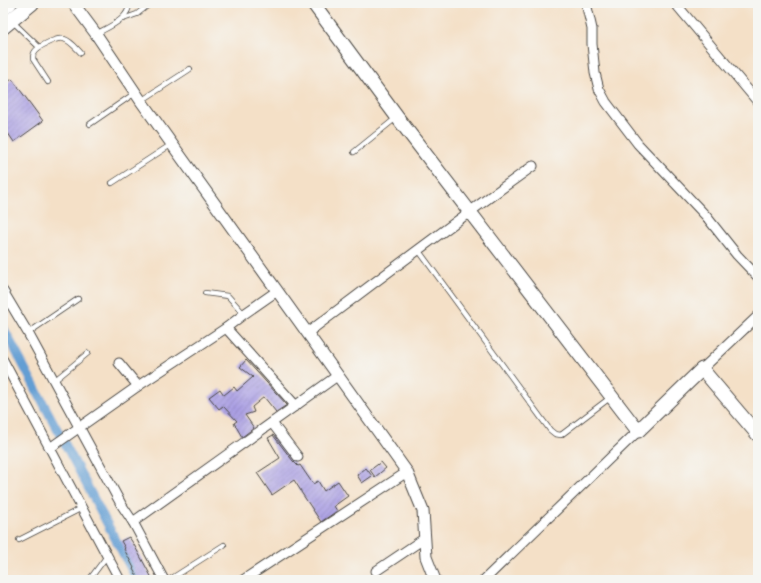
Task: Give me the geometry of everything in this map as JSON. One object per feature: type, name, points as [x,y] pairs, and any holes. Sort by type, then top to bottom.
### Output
[{"type":"main road","points":[[6,18],[10,3]]},
{"type":"main road","points":[[6,18],[32,3]]},
{"type":"main road","points":[[313,3],[397,117],[638,432],[702,369],[758,434]]},
{"type":"street","points":[[73,3],[96,34],[138,97],[407,472],[423,511],[426,556],[435,580]]},
{"type":"street","points":[[586,3],[592,29],[595,73],[599,89],[606,102],[638,144],[706,216],[737,255],[758,277]]},
{"type":"street","points":[[675,3],[758,102]]},
{"type":"street","points":[[307,333],[419,251],[469,211],[533,166]]},
{"type":"street","points":[[3,291],[164,580]]},
{"type":"street","points":[[53,446],[138,386],[226,328],[277,291]]},
{"type":"street","points":[[702,369],[758,316]]},
{"type":"street","points":[[226,328],[296,406]]},
{"type":"street","points":[[3,360],[53,446],[82,508],[120,580]]},
{"type":"street","points":[[119,364],[138,386]]},
{"type":"street","points":[[133,522],[338,376]]},
{"type":"street","points":[[272,423],[298,457]]},
{"type":"street","points":[[484,580],[638,432]]},
{"type":"street","points":[[243,580],[407,472]]},
{"type":"street","points":[[376,571],[425,538]]},
{"type":"lane","points":[[123,19],[129,7],[128,3]]},
{"type":"lane","points":[[96,34],[123,19],[137,14],[150,3]]},
{"type":"lane","points":[[6,18],[40,47]]},
{"type":"lane","points":[[48,82],[33,59],[34,53],[40,47],[58,38],[63,38],[68,40],[81,53]]},
{"type":"lane","points":[[90,124],[190,69]]},
{"type":"lane","points":[[354,152],[397,117]]},
{"type":"lane","points":[[112,183],[172,144]]},
{"type":"lane","points":[[419,251],[550,430],[555,434],[561,435],[611,396]]},
{"type":"lane","points":[[205,293],[228,296],[244,314]]},
{"type":"lane","points":[[28,334],[78,299]]},
{"type":"lane","points":[[54,381],[88,353]]},
{"type":"lane","points":[[19,540],[82,508]]},
{"type":"lane","points":[[169,580],[224,545]]},
{"type":"lane","points":[[89,580],[107,556]]},
{"type":"building","points":[[12,79],[43,121],[14,142],[3,126],[3,86]]},
{"type":"building","points":[[246,360],[287,405],[276,412],[264,397],[252,407],[254,412],[245,415],[254,428],[242,437],[234,423],[237,421],[223,406],[219,409],[209,397],[220,389],[224,395],[234,387],[237,391],[253,377],[240,367]]},
{"type":"building","points":[[273,435],[293,461],[298,466],[300,465],[313,484],[318,481],[324,491],[338,481],[348,496],[334,506],[337,511],[321,522],[294,480],[272,495],[257,473],[280,458],[268,438]]},
{"type":"building","points":[[381,462],[386,468],[375,477],[370,470]]},
{"type":"building","points":[[366,468],[372,476],[362,483],[357,475]]},
{"type":"building","points":[[129,537],[153,580],[139,580],[121,541]]},
{"type":"waterway","points":[[3,327],[137,580]]}]
